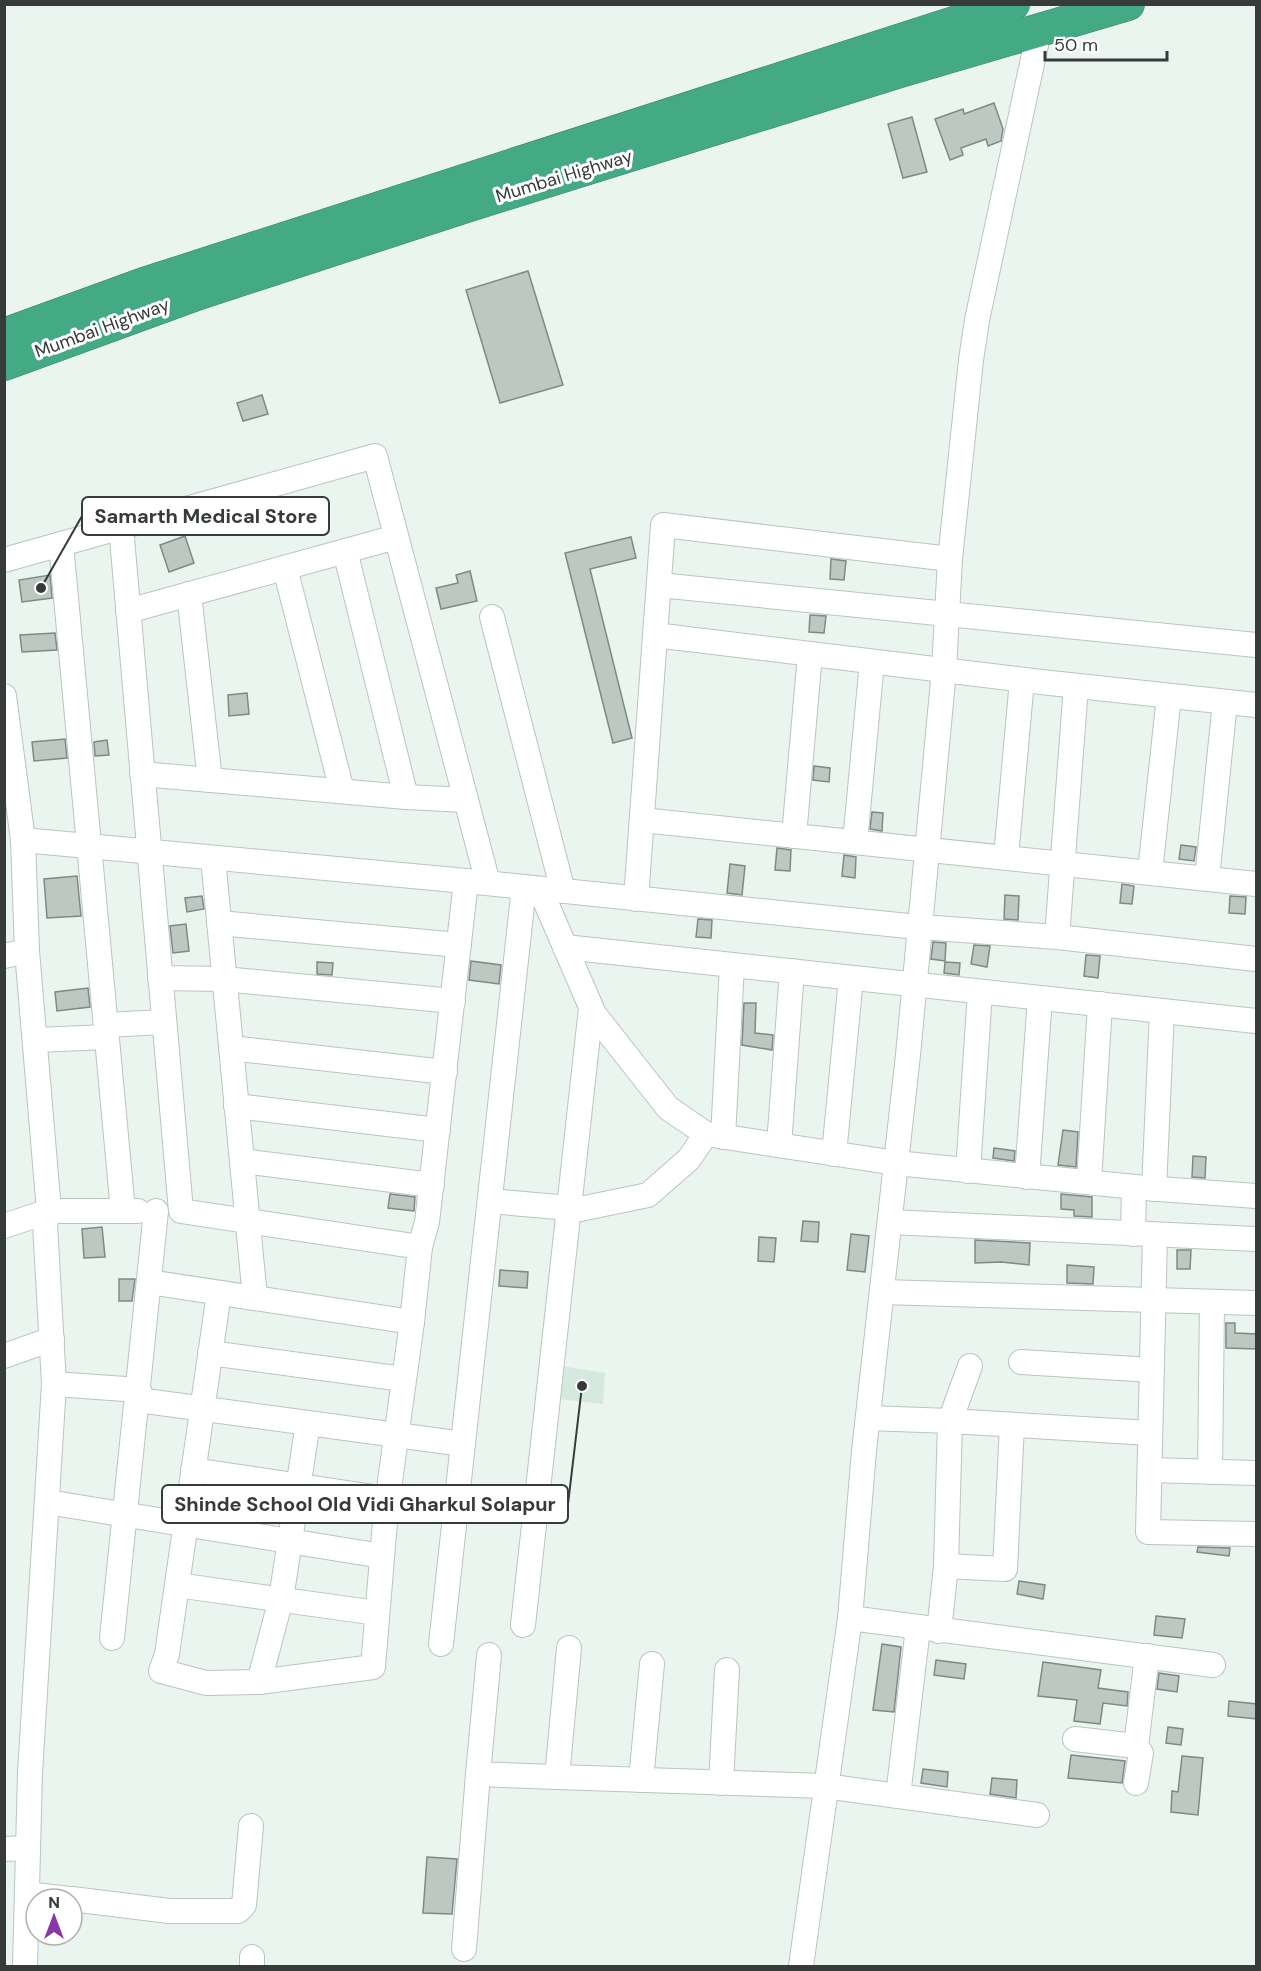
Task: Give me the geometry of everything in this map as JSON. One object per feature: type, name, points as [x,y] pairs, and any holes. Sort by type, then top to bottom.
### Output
[{"type":"highway","points":[[4,335],[144,284],[1013,4]]},
{"type":"highway","name":"Mumbai Highway","points":[[4,364],[199,293],[466,206],[900,71],[1128,4]]},
{"type":"street","points":[[801,1966],[850,1618],[868,1418],[915,985],[944,670],[950,559],[971,360],[977,320],[1039,31]]},
{"type":"street","points":[[4,560],[375,456],[466,801],[477,882],[459,945],[432,1185],[427,1222],[420,1247],[412,1322],[387,1499],[373,1667],[259,1682],[206,1683],[161,1671],[167,1654],[219,1293]]},
{"type":"street","points":[[636,899],[663,525],[950,559]]},
{"type":"street","points":[[121,527],[181,1211]]},
{"type":"street","points":[[128,611],[396,537]]},
{"type":"street","points":[[61,544],[123,1211]]},
{"type":"street","points":[[345,551],[406,797]]},
{"type":"street","points":[[285,567],[342,791]]},
{"type":"street","points":[[659,585],[1257,645]]},
{"type":"street","points":[[189,594],[210,780]]},
{"type":"street","points":[[492,617],[542,889],[594,1014],[668,1108],[715,1135],[834,1154],[1027,1177],[1257,1196]]},
{"type":"street","points":[[655,635],[1022,680],[1257,705]]},
{"type":"street","points":[[794,836],[810,654]]},
{"type":"street","points":[[855,842],[872,662]]},
{"type":"street","points":[[1006,857],[1022,680]]},
{"type":"street","points":[[1057,937],[1076,686]]},
{"type":"street","points":[[4,696],[23,840],[16,953],[35,1040],[49,1211],[45,1224],[54,1384],[30,1773],[16,1848],[25,1887]]},
{"type":"street","points":[[1150,872],[1169,696]]},
{"type":"street","points":[[1208,878],[1225,702]]},
{"type":"street","points":[[142,774],[466,801]]},
{"type":"street","points":[[642,820],[1257,884]]},
{"type":"street","points":[[23,840],[477,882],[920,927],[1057,937],[1257,959]]},
{"type":"street","points":[[213,858],[255,1298]]},
{"type":"street","points":[[441,1644],[490,1201],[542,889]]},
{"type":"street","points":[[219,923],[459,945]]},
{"type":"street","points":[[565,947],[1257,1021]]},
{"type":"street","points":[[490,1201],[580,1209],[648,1195],[715,1135],[732,965]]},
{"type":"street","points":[[779,1145],[792,971]]},
{"type":"street","points":[[160,978],[224,979],[453,1001]]},
{"type":"street","points":[[834,1154],[851,978]]},
{"type":"street","points":[[968,1171],[980,992]]},
{"type":"street","points":[[1027,1177],[1040,998]]},
{"type":"street","points":[[1089,1182],[1100,1005]]},
{"type":"street","points":[[522,1625],[591,1008]]},
{"type":"street","points":[[1162,1011],[1144,1188],[1144,1234],[1153,1300],[1148,1533],[1257,1534]]},
{"type":"street","points":[[35,1040],[164,1022]]},
{"type":"street","points":[[231,1048],[445,1072]]},
{"type":"street","points":[[236,1106],[438,1130]]},
{"type":"street","points":[[242,1161],[432,1185]]},
{"type":"street","points":[[4,1226],[49,1211],[181,1211],[420,1247]]},
{"type":"street","points":[[112,1638],[156,1211]]},
{"type":"street","points":[[890,1222],[1257,1239]]},
{"type":"street","points":[[149,1282],[412,1322]]},
{"type":"street","points":[[882,1292],[1257,1303]]},
{"type":"street","points":[[1210,1472],[1212,1302]]},
{"type":"street","points":[[4,1356],[52,1339]]},
{"type":"street","points":[[210,1353],[403,1380]]},
{"type":"street","points":[[1021,1362],[1152,1370]]},
{"type":"street","points":[[898,1796],[928,1630],[946,1566],[950,1421],[970,1366]]},
{"type":"street","points":[[54,1384],[138,1395],[202,1409],[463,1444]]},
{"type":"street","points":[[868,1418],[1150,1433]]},
{"type":"street","points":[[259,1682],[281,1599],[308,1424]]},
{"type":"street","points":[[946,1566],[1005,1569],[1012,1425]]},
{"type":"street","points":[[193,1470],[387,1499]]},
{"type":"street","points":[[1150,1470],[1257,1473]]},
{"type":"street","points":[[47,1502],[382,1556]]},
{"type":"street","points":[[177,1585],[377,1613]]},
{"type":"street","points":[[850,1618],[928,1630],[1213,1665]]},
{"type":"street","points":[[557,1777],[569,1648]]},
{"type":"street","points":[[464,1949],[489,1655]]},
{"type":"street","points":[[1136,1783],[1141,1753],[1136,1746],[1147,1656]]},
{"type":"street","points":[[641,1780],[652,1664]]},
{"type":"street","points":[[721,1783],[727,1670]]},
{"type":"street","points":[[1076,1739],[1136,1746]]},
{"type":"street","points":[[478,1774],[825,1786],[1037,1815]]},
{"type":"street","points":[[84,1901],[170,1911],[238,1911],[244,1905],[251,1826]]},
{"type":"street","points":[[25,1966],[26,1947]]},
{"type":"shaded area","points":[[561,1366],[605,1373],[603,1404],[558,1399]]},
{"type":"building","points":[[994,103],[1003,129],[1001,141],[988,146],[986,139],[961,148],[963,155],[950,160],[935,119],[963,109],[964,114]]},
{"type":"building","points":[[912,117],[927,172],[903,178],[888,124]]},
{"type":"building","points":[[528,271],[563,385],[500,403],[466,290]]},
{"type":"building","points":[[262,395],[268,414],[243,421],[237,403]]},
{"type":"building","points":[[185,536],[194,563],[169,572],[160,545]]},
{"type":"building","points":[[631,537],[636,558],[590,569],[632,738],[613,743],[565,553]]},
{"type":"building","points":[[831,559],[846,561],[844,580],[830,579]]},
{"type":"building","points":[[470,571],[477,601],[441,609],[436,588],[458,583],[456,575]]},
{"type":"building","points":[[50,575],[52,598],[22,602],[19,580]]},
{"type":"building","points":[[810,615],[826,616],[824,633],[809,632]]},
{"type":"building","points":[[55,633],[57,650],[22,652],[20,635]]},
{"type":"building","points":[[247,693],[249,714],[229,716],[228,695]]},
{"type":"building","points":[[65,739],[67,758],[34,761],[32,742]]},
{"type":"building","points":[[107,740],[109,755],[95,756],[94,742]]},
{"type":"building","points":[[814,766],[830,768],[829,782],[813,780]]},
{"type":"building","points":[[872,812],[883,813],[882,831],[870,829]]},
{"type":"building","points":[[1181,845],[1196,847],[1194,861],[1179,859]]},
{"type":"building","points":[[777,848],[791,850],[790,871],[775,870]]},
{"type":"building","points":[[844,855],[856,857],[855,878],[842,876]]},
{"type":"building","points":[[730,864],[745,866],[742,895],[727,893]]},
{"type":"building","points":[[77,876],[81,916],[47,918],[44,879]]},
{"type":"building","points":[[1122,884],[1134,886],[1132,904],[1120,903]]},
{"type":"building","points":[[1005,895],[1019,896],[1018,920],[1004,919]]},
{"type":"building","points":[[202,896],[204,909],[187,912],[185,898]]},
{"type":"building","points":[[1230,896],[1246,897],[1245,914],[1229,913]]},
{"type":"building","points":[[698,919],[712,920],[711,938],[696,937]]},
{"type":"building","points":[[186,924],[189,951],[173,953],[170,926]]},
{"type":"building","points":[[933,942],[946,943],[945,961],[931,959]]},
{"type":"building","points":[[974,945],[990,946],[987,967],[971,964]]},
{"type":"building","points":[[1086,955],[1100,956],[1098,978],[1084,976]]},
{"type":"building","points":[[471,961],[501,965],[499,984],[469,980]]},
{"type":"building","points":[[317,962],[333,963],[332,975],[317,974]]},
{"type":"building","points":[[945,962],[960,963],[959,975],[944,973]]},
{"type":"building","points":[[88,988],[90,1007],[57,1011],[55,992]]},
{"type":"building","points":[[744,1003],[756,1003],[755,1033],[773,1035],[772,1050],[742,1045]]},
{"type":"building","points":[[1063,1130],[1078,1132],[1076,1167],[1058,1165]]},
{"type":"building","points":[[994,1148],[1015,1151],[1014,1161],[993,1158]]},
{"type":"building","points":[[1193,1156],[1206,1157],[1205,1178],[1192,1177]]},
{"type":"building","points":[[390,1194],[415,1197],[414,1211],[388,1208]]},
{"type":"building","points":[[1061,1194],[1092,1197],[1092,1217],[1074,1216],[1074,1210],[1061,1209]]},
{"type":"building","points":[[803,1221],[819,1222],[818,1242],[801,1241]]},
{"type":"building","points":[[102,1227],[105,1257],[84,1258],[82,1229]]},
{"type":"building","points":[[851,1234],[869,1236],[865,1272],[847,1270]]},
{"type":"building","points":[[759,1237],[776,1238],[774,1262],[758,1261]]},
{"type":"building","points":[[975,1240],[1030,1243],[1029,1265],[1001,1262],[975,1263]]},
{"type":"building","points":[[1177,1250],[1191,1250],[1190,1269],[1177,1269]]},
{"type":"building","points":[[1067,1265],[1094,1267],[1093,1284],[1067,1283]]},
{"type":"building","points":[[500,1270],[528,1272],[527,1288],[499,1286]]},
{"type":"building","points":[[119,1279],[135,1279],[132,1301],[119,1301]]},
{"type":"building","points":[[1226,1323],[1235,1323],[1235,1333],[1257,1334],[1257,1349],[1226,1348]]},
{"type":"building","points":[[1198,1547],[1230,1548],[1229,1556],[1197,1552]]},
{"type":"building","points":[[1019,1581],[1045,1585],[1043,1599],[1017,1594]]},
{"type":"building","points":[[1156,1616],[1185,1619],[1182,1638],[1154,1635]]},
{"type":"building","points":[[882,1644],[901,1647],[894,1712],[873,1710]]},
{"type":"building","points":[[936,1660],[966,1664],[964,1679],[934,1675]]},
{"type":"building","points":[[1043,1662],[1101,1670],[1098,1688],[1128,1692],[1127,1706],[1103,1703],[1100,1724],[1074,1721],[1077,1700],[1038,1696]]},
{"type":"building","points":[[1159,1673],[1179,1676],[1177,1692],[1157,1689]]},
{"type":"building","points":[[1229,1701],[1257,1704],[1257,1719],[1228,1716]]},
{"type":"building","points":[[1168,1727],[1183,1729],[1181,1745],[1166,1743]]},
{"type":"building","points":[[1071,1755],[1125,1761],[1122,1783],[1068,1778]]},
{"type":"building","points":[[1182,1756],[1203,1758],[1198,1815],[1171,1812],[1172,1791],[1178,1792]]},
{"type":"building","points":[[923,1769],[948,1772],[947,1787],[921,1783]]},
{"type":"building","points":[[992,1778],[1017,1780],[1016,1798],[990,1794]]},
{"type":"building","points":[[427,1857],[457,1859],[452,1914],[423,1913]]},
{"type":"place","name":"Samarth Medical Store","points":[[41,588]]},
{"type":"place","name":"Shinde School Old Vidi Gharkul Solapur","points":[[582,1386]]}]
